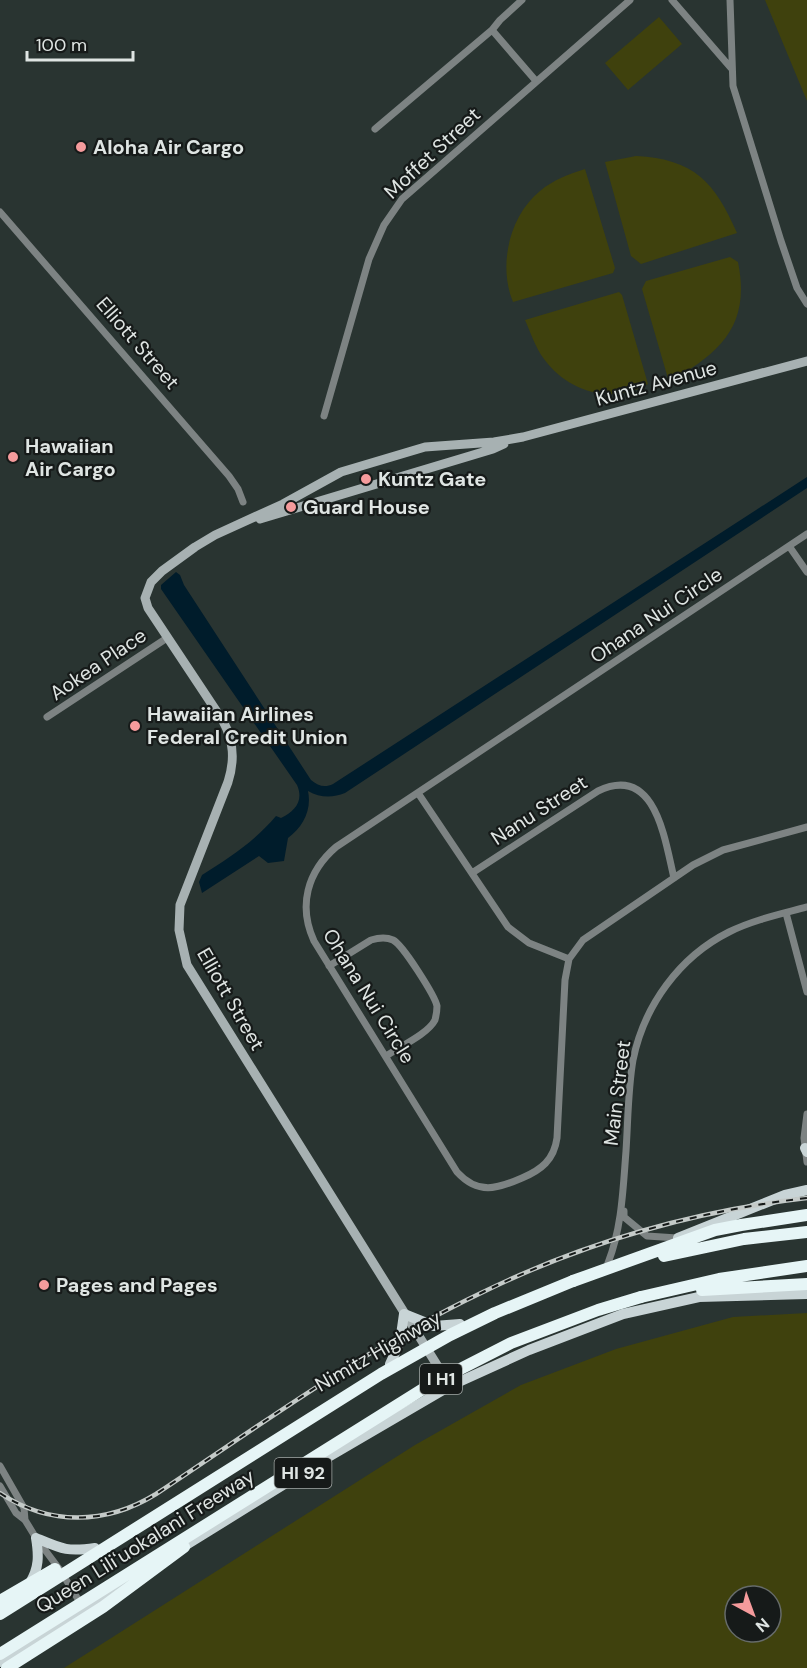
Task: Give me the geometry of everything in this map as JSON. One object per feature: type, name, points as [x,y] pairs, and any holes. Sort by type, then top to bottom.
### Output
[{"type":"highway","points":[[573,1281],[715,1230],[807,1215]]},
{"type":"highway","name":"Queen Liliʻuokalani Freeway","points":[[0,1614],[381,1374],[450,1335],[532,1297],[573,1281],[682,1251],[744,1239],[807,1232]]},
{"type":"highway","name":"Queen Liliʻuokalani Freeway","points":[[0,1654],[390,1409],[511,1343],[641,1296],[718,1279],[807,1266]]},
{"type":"highway","points":[[641,1296],[709,1289],[807,1284]]},
{"type":"highway","points":[[0,1601],[266,1446]]},
{"type":"highway","points":[[7,1668],[103,1607],[257,1494]]},
{"type":"main road","name":"Nimitz Highway","points":[[0,1608],[390,1364],[460,1324],[530,1293],[765,1203],[807,1190]]},
{"type":"main road","name":"HI 92","points":[[0,1662],[325,1459],[450,1386],[530,1350],[622,1314],[699,1297],[807,1293]]},
{"type":"main road","points":[[390,1364],[400,1342],[404,1314],[434,1326],[460,1324]]},
{"type":"main road","points":[[36,1538],[58,1548],[72,1551],[95,1548]]},
{"type":"main road","points":[[25,1592],[37,1572],[39,1558],[36,1538]]},
{"type":"street","points":[[375,129],[492,30],[522,0]]},
{"type":"street","name":"Moffet Street","points":[[324,416],[369,259],[384,225],[402,199],[630,0]]},
{"type":"street","points":[[672,0],[731,68]]},
{"type":"street","points":[[730,0],[733,86],[781,241],[797,288],[807,304]]},
{"type":"street","points":[[492,30],[536,81]]},
{"type":"street","name":"Elliott Street","points":[[0,212],[230,476],[243,502]]},
{"type":"street","name":"Kuntz Avenue","points":[[249,521],[493,449],[515,439],[807,361]]},
{"type":"street","name":"Kuntz Avenue","points":[[249,521],[341,472],[425,447],[515,439]]},
{"type":"street","name":"Elliott Street","points":[[249,521],[201,543],[162,571],[151,582],[146,592],[146,604],[223,721],[230,734],[233,749],[228,782],[180,905],[178,930],[184,958],[191,973],[450,1386]]},
{"type":"street","name":"Ohana Nui Circle","points":[[569,959],[565,980],[556,1144],[549,1160],[536,1172],[496,1188],[484,1188],[466,1180],[458,1172],[314,941],[307,921],[306,901],[310,880],[336,847],[807,534]]},
{"type":"street","points":[[789,546],[807,572]]},
{"type":"street","name":"Aokea Place","points":[[47,717],[167,638]]},
{"type":"street","name":"Nanu Street","points":[[472,873],[598,791],[610,786],[622,786],[639,791],[653,804],[658,815],[674,878]]},
{"type":"street","points":[[418,793],[502,920],[514,933],[529,943],[569,959],[575,949],[592,933],[707,857],[739,845],[807,827]]},
{"type":"street","name":"Main Street","points":[[608,1263],[615,1244],[623,1196],[633,1061],[640,1034],[651,1009],[665,986],[687,961],[704,947],[736,929],[807,907]]},
{"type":"street","points":[[786,913],[807,992]]},
{"type":"street","points":[[329,966],[378,938],[392,940],[404,950],[436,1004],[436,1015],[434,1022],[426,1030],[386,1056]]},
{"type":"street","points":[[807,1114],[807,1162]]},
{"type":"street","name":"Main Street","points":[[623,1196],[624,1217],[631,1225],[647,1236],[677,1238]]},
{"type":"street","points":[[0,1466],[24,1508],[25,1520]]},
{"type":"street","points":[[0,1486],[16,1513],[25,1520],[60,1570],[84,1609]]},
{"type":"shaded area","points":[[765,0],[807,0],[807,101]]},
{"type":"shaded area","points":[[659,17],[682,44],[628,90],[605,63]]},
{"type":"shaded area","points":[[636,156],[673,162],[700,176],[720,200],[737,233],[641,264],[631,256],[605,162]]},
{"type":"shaded area","points":[[585,169],[615,268],[613,273],[513,302],[509,288],[507,258],[509,242],[521,214],[529,201],[545,187]]},
{"type":"shaded area","points":[[730,257],[738,262],[741,284],[740,304],[728,335],[703,360],[669,382],[642,289],[646,281]]},
{"type":"shaded area","points":[[619,292],[622,295],[648,384],[620,394],[592,392],[565,380],[554,370],[538,350],[525,320]]},
{"type":"shaded area","points":[[807,1313],[807,1668],[64,1668],[415,1445],[521,1385],[616,1349],[733,1317]]},
{"type":"water","points":[[807,477],[807,488],[345,793],[326,796],[308,791],[309,805],[305,818],[288,838],[284,861],[268,863],[259,856],[202,893],[199,882],[202,875],[250,841],[276,816],[281,818],[290,812],[299,801],[299,791],[161,589],[161,585],[176,572],[311,780],[319,785],[327,786]]},
{"type":"railway","points":[[0,1493],[19,1504],[58,1516],[78,1518],[117,1512],[156,1494],[356,1362],[438,1315],[520,1275],[599,1244],[640,1232],[723,1211],[807,1198]]},
{"type":"place","name":"Aloha Air Cargo","points":[[81,147]]},
{"type":"place","name":"Hawaiian Air Cargo","points":[[13,457]]},
{"type":"place","name":"Kuntz Gate","points":[[366,479]]},
{"type":"place","name":"Guard House","points":[[291,507]]},
{"type":"place","name":"Hawaiian Airlines Federal Credit Union","points":[[135,726]]},
{"type":"place","name":"Pages and Pages","points":[[44,1285]]}]
